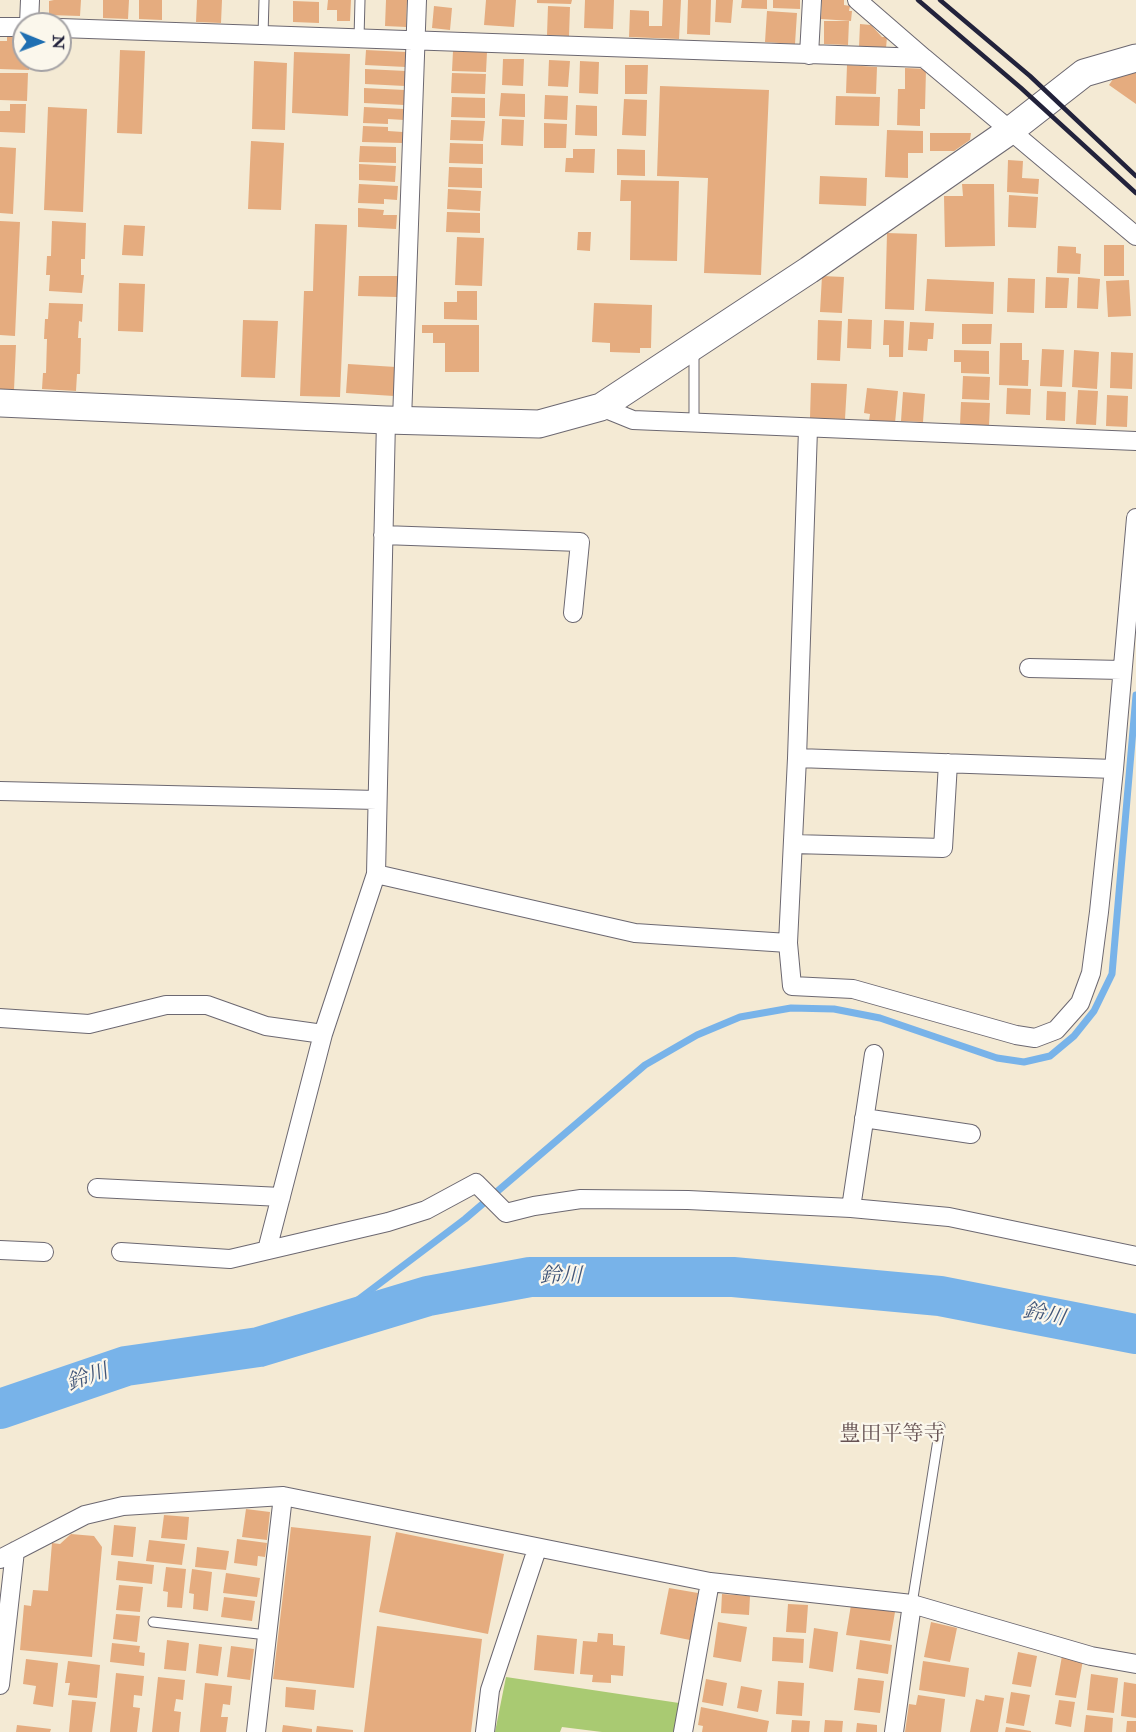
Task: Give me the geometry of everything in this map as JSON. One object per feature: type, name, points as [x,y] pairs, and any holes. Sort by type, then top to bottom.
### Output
[{"type":"street","points":[[267,1250],[323,1034],[376,874],[383,535],[394,420],[417,0]]},
{"type":"street","points":[[809,55],[812,0]]},
{"type":"street","points":[[857,0],[1136,236]]},
{"type":"street","points":[[72,28],[924,58]]},
{"type":"street","points":[[0,403],[539,424],[601,407],[809,270],[1011,130],[1084,73],[1136,58]]},
{"type":"street","points":[[601,407],[633,420],[694,424],[1136,441]]},
{"type":"street","points":[[808,429],[797,758],[788,943],[792,986],[853,989],[1016,1035],[1035,1038],[1056,1030],[1080,1003],[1091,973],[1114,769],[1136,518]]},
{"type":"street","points":[[383,535],[580,542],[573,613]]},
{"type":"street","points":[[1029,668],[1122,670]]},
{"type":"street","points":[[797,758],[1114,769]]},
{"type":"street","points":[[793,844],[943,848],[948,763]]},
{"type":"street","points":[[0,791],[377,800]]},
{"type":"street","points":[[376,874],[636,933],[788,943]]},
{"type":"street","points":[[0,1018],[88,1024],[166,1005],[207,1005],[266,1026],[323,1034]]},
{"type":"street","points":[[851,1208],[874,1054]]},
{"type":"street","points":[[864,1118],[971,1134]]},
{"type":"street","points":[[121,1252],[230,1259],[388,1222],[426,1210],[476,1183],[506,1213],[534,1206],[581,1200],[688,1200],[851,1208],[949,1217],[1136,1256]]},
{"type":"street","points":[[97,1188],[281,1197]]},
{"type":"street","points":[[0,1250],[44,1252]]},
{"type":"street","points":[[0,1685],[8,1555],[84,1515],[123,1506],[283,1496],[537,1549],[710,1582],[912,1604],[1091,1656],[1136,1664]]},
{"type":"street","points":[[256,1732],[283,1496]]},
{"type":"street","points":[[485,1732],[490,1690],[537,1549]]},
{"type":"street","points":[[683,1732],[710,1582]]},
{"type":"street","points":[[894,1732],[912,1604]]},
{"type":"lane","points":[[263,35],[264,0]]},
{"type":"lane","points":[[359,38],[360,0]]},
{"type":"lane","points":[[694,345],[694,424]]},
{"type":"lane","points":[[912,1604],[940,1427]]},
{"type":"lane","points":[[153,1622],[267,1635]]},
{"type":"green space","points":[[506,1677],[679,1703],[674,1732],[602,1732],[562,1727],[560,1732],[495,1732]]},
{"type":"building","points":[[81,0],[80,16],[72,16],[72,12],[49,12],[49,1]]},
{"type":"building","points":[[103,0],[129,0],[128,19],[103,18]]},
{"type":"building","points":[[139,0],[162,0],[162,20],[139,19]]},
{"type":"building","points":[[197,0],[222,0],[221,23],[196,22]]},
{"type":"building","points":[[328,0],[351,0],[350,21],[337,21],[337,10],[327,10]]},
{"type":"building","points":[[386,0],[407,0],[406,27],[385,26]]},
{"type":"building","points":[[486,0],[516,0],[514,27],[484,25]]},
{"type":"building","points":[[537,0],[572,0],[571,4],[537,3]]},
{"type":"building","points":[[585,0],[614,0],[613,29],[584,28]]},
{"type":"building","points":[[663,0],[681,0],[679,39],[629,37],[630,10],[649,11],[649,26],[662,26]]},
{"type":"building","points":[[688,0],[711,0],[710,35],[687,34]]},
{"type":"building","points":[[716,0],[733,0],[731,23],[715,22]]},
{"type":"building","points":[[742,0],[767,0],[767,9],[741,8]]},
{"type":"building","points":[[773,0],[800,0],[800,9],[773,8]]},
{"type":"building","points":[[822,0],[844,0],[844,5],[850,6],[849,11],[852,11],[851,21],[821,19]]},
{"type":"building","points":[[293,1],[319,2],[319,23],[293,22]]},
{"type":"building","points":[[434,6],[452,8],[450,30],[432,28]]},
{"type":"building","points":[[548,6],[570,7],[569,36],[547,35]]},
{"type":"building","points":[[767,11],[797,13],[795,44],[765,42]]},
{"type":"building","points":[[824,21],[849,21],[848,45],[824,44]]},
{"type":"building","points":[[860,24],[871,25],[882,37],[887,37],[886,48],[859,47]]},
{"type":"building","points":[[7,35],[12,35],[12,69],[0,69],[0,41],[7,41]]},
{"type":"building","points":[[120,50],[145,51],[142,134],[117,133]]},
{"type":"building","points":[[366,50],[406,52],[406,67],[365,65]]},
{"type":"building","points":[[453,51],[487,52],[486,72],[452,71]]},
{"type":"building","points":[[294,52],[350,54],[348,116],[292,113]]},
{"type":"building","points":[[503,59],[524,59],[523,86],[502,85]]},
{"type":"building","points":[[549,60],[570,61],[568,87],[548,86]]},
{"type":"building","points":[[254,61],[287,63],[285,130],[252,129]]},
{"type":"building","points":[[580,61],[599,62],[598,94],[579,93]]},
{"type":"building","points":[[625,65],[648,65],[647,94],[625,94]]},
{"type":"building","points":[[847,65],[877,67],[876,94],[846,93]]},
{"type":"building","points":[[905,68],[926,69],[925,109],[920,109],[920,126],[897,125],[898,89],[905,89]]},
{"type":"building","points":[[365,69],[406,71],[405,86],[365,84]]},
{"type":"building","points":[[1136,69],[1136,104],[1109,85],[1119,70]]},
{"type":"building","points":[[0,73],[28,73],[27,101],[0,100]]},
{"type":"building","points":[[452,73],[486,74],[485,94],[451,93]]},
{"type":"building","points":[[660,86],[769,90],[761,275],[704,273],[708,178],[657,176]]},
{"type":"building","points":[[364,88],[405,90],[404,105],[364,103]]},
{"type":"building","points":[[501,93],[525,94],[525,117],[499,116]]},
{"type":"building","points":[[545,95],[568,96],[567,120],[544,119]]},
{"type":"building","points":[[836,96],[880,97],[879,126],[835,125]]},
{"type":"building","points":[[452,97],[485,98],[485,118],[451,117]]},
{"type":"building","points":[[624,99],[647,100],[646,136],[622,135]]},
{"type":"building","points":[[10,104],[26,104],[25,133],[0,132],[0,111],[10,111]]},
{"type":"building","points":[[576,105],[597,106],[597,136],[575,135]]},
{"type":"building","points":[[48,107],[87,109],[83,212],[44,210]]},
{"type":"building","points":[[364,107],[404,109],[404,120],[388,119],[388,124],[363,123]]},
{"type":"building","points":[[502,119],[524,120],[523,146],[501,145]]},
{"type":"building","points":[[451,120],[485,121],[483,141],[450,140]]},
{"type":"building","points":[[544,123],[567,124],[566,148],[544,148]]},
{"type":"building","points":[[363,126],[388,127],[388,131],[403,132],[402,143],[362,142]]},
{"type":"building","points":[[887,130],[923,131],[923,153],[908,153],[908,178],[885,177]]},
{"type":"building","points":[[930,133],[971,133],[970,140],[954,151],[930,151]]},
{"type":"building","points":[[251,141],[284,143],[281,210],[248,209]]},
{"type":"building","points":[[450,143],[483,144],[483,164],[449,163]]},
{"type":"building","points":[[360,146],[396,147],[396,163],[359,162]]},
{"type":"building","points":[[0,147],[16,148],[13,214],[0,213]]},
{"type":"building","points":[[573,149],[595,149],[594,173],[565,172],[566,158],[573,158]]},
{"type":"building","points":[[617,149],[645,150],[645,176],[617,175]]},
{"type":"building","points":[[1008,160],[1023,161],[1022,178],[1039,179],[1038,194],[1007,192]]},
{"type":"building","points":[[359,164],[396,166],[395,182],[359,180]]},
{"type":"building","points":[[449,167],[482,168],[482,188],[448,187]]},
{"type":"building","points":[[820,176],[867,178],[866,206],[819,204]]},
{"type":"building","points":[[621,180],[679,181],[677,261],[630,260],[631,201],[620,201]]},
{"type":"building","points":[[359,184],[398,186],[397,200],[384,199],[384,204],[358,203]]},
{"type":"building","points":[[962,184],[994,184],[995,246],[945,247],[944,196],[963,196]]},
{"type":"building","points":[[448,189],[481,191],[480,211],[447,209]]},
{"type":"building","points":[[1009,195],[1038,197],[1036,228],[1008,227]]},
{"type":"building","points":[[358,208],[384,210],[383,215],[397,215],[396,229],[358,227]]},
{"type":"building","points":[[447,212],[480,213],[480,233],[446,232]]},
{"type":"building","points":[[0,221],[20,222],[15,336],[0,335]]},
{"type":"building","points":[[52,221],[86,223],[85,259],[81,259],[81,275],[84,275],[82,293],[49,291],[50,275],[46,275],[47,256],[51,256]]},
{"type":"building","points":[[315,224],[347,225],[340,397],[300,396],[304,291],[313,291]]},
{"type":"building","points":[[124,225],[145,226],[143,256],[122,255]]},
{"type":"building","points":[[578,232],[591,232],[590,251],[577,250]]},
{"type":"building","points":[[887,233],[917,234],[914,310],[885,309]]},
{"type":"building","points":[[457,237],[484,238],[482,286],[455,285]]},
{"type":"building","points":[[1104,245],[1124,245],[1124,276],[1104,276]]},
{"type":"building","points":[[1058,246],[1076,247],[1076,253],[1081,254],[1080,274],[1057,273]]},
{"type":"building","points":[[359,276],[398,276],[397,297],[358,296]]},
{"type":"building","points":[[822,276],[844,277],[842,313],[820,312]]},
{"type":"building","points":[[1046,277],[1069,278],[1067,308],[1045,308]]},
{"type":"building","points":[[1078,277],[1100,279],[1098,309],[1077,308]]},
{"type":"building","points":[[1008,278],[1035,279],[1034,313],[1007,312]]},
{"type":"building","points":[[927,279],[994,282],[993,314],[925,311]]},
{"type":"building","points":[[1129,280],[1131,316],[1108,317],[1106,281]]},
{"type":"building","points":[[119,283],[145,284],[143,332],[118,331]]},
{"type":"building","points":[[457,291],[477,291],[477,320],[444,319],[444,302],[457,302]]},
{"type":"building","points":[[49,303],[83,304],[78,338],[81,338],[80,374],[77,374],[76,391],[42,389],[43,373],[46,373],[45,319],[48,319]]},
{"type":"building","points":[[594,303],[652,305],[651,348],[640,348],[640,353],[610,352],[610,343],[592,342]]},
{"type":"building","points":[[848,319],[872,320],[871,349],[847,348]]},
{"type":"building","points":[[243,320],[278,321],[275,378],[241,377]]},
{"type":"building","points":[[818,320],[842,321],[840,361],[817,360]]},
{"type":"building","points":[[884,320],[904,321],[903,357],[889,357],[889,345],[883,345]]},
{"type":"building","points":[[910,322],[934,323],[933,339],[928,339],[927,351],[908,350]]},
{"type":"building","points":[[962,324],[992,324],[991,344],[962,344]]},
{"type":"building","points":[[422,325],[479,325],[479,372],[445,372],[445,343],[433,343],[433,333],[422,333]]},
{"type":"building","points":[[1000,343],[1022,343],[1022,360],[1029,360],[1028,386],[999,385]]},
{"type":"building","points":[[0,345],[16,345],[14,390],[0,389]]},
{"type":"building","points":[[1042,349],[1064,350],[1062,387],[1040,386]]},
{"type":"building","points":[[954,350],[989,351],[989,374],[961,373],[961,362],[954,362]]},
{"type":"building","points":[[1074,350],[1099,352],[1097,389],[1072,387]]},
{"type":"building","points":[[1111,352],[1133,353],[1132,389],[1110,388]]},
{"type":"building","points":[[348,364],[396,367],[394,396],[346,393]]},
{"type":"building","points":[[963,376],[990,377],[989,400],[962,399]]},
{"type":"building","points":[[811,383],[847,384],[845,419],[810,418]]},
{"type":"building","points":[[867,388],[898,391],[895,423],[869,421],[870,414],[864,413]]},
{"type":"building","points":[[1007,388],[1031,389],[1030,415],[1006,414]]},
{"type":"building","points":[[1078,390],[1098,391],[1096,425],[1076,424]]},
{"type":"building","points":[[1047,391],[1066,392],[1065,421],[1046,420]]},
{"type":"building","points":[[903,392],[925,394],[923,422],[901,421]]},
{"type":"building","points":[[1107,395],[1128,396],[1127,427],[1106,426]]},
{"type":"building","points":[[961,402],[990,403],[989,426],[960,425]]},
{"type":"building","points":[[246,1509],[270,1512],[267,1540],[242,1537]]},
{"type":"building","points":[[164,1515],[189,1517],[187,1540],[161,1538]]},
{"type":"building","points":[[114,1525],[136,1527],[133,1557],[111,1555]]},
{"type":"building","points":[[291,1527],[371,1536],[354,1688],[273,1679]]},
{"type":"building","points":[[396,1532],[504,1554],[488,1634],[379,1612]]},
{"type":"building","points":[[71,1534],[94,1536],[102,1547],[92,1657],[20,1650],[24,1605],[31,1606],[33,1590],[48,1591],[52,1543],[60,1544]]},
{"type":"building","points":[[237,1539],[267,1543],[265,1557],[258,1556],[257,1566],[234,1563]]},
{"type":"building","points":[[149,1540],[185,1544],[182,1565],[146,1561]]},
{"type":"building","points":[[197,1547],[229,1551],[226,1570],[195,1567]]},
{"type":"building","points":[[118,1561],[154,1565],[152,1584],[116,1580]]},
{"type":"building","points":[[166,1567],[186,1569],[182,1608],[167,1607],[168,1592],[163,1591]]},
{"type":"building","points":[[192,1569],[212,1572],[208,1611],[193,1609],[194,1594],[189,1593]]},
{"type":"building","points":[[226,1573],[260,1578],[257,1597],[223,1593]]},
{"type":"building","points":[[119,1585],[143,1587],[140,1612],[116,1610]]},
{"type":"building","points":[[669,1588],[698,1593],[690,1640],[660,1634]]},
{"type":"building","points":[[722,1594],[750,1596],[749,1615],[721,1613]]},
{"type":"building","points":[[224,1597],[255,1601],[252,1621],[221,1617]]},
{"type":"building","points":[[788,1604],[808,1605],[806,1633],[786,1632]]},
{"type":"building","points":[[851,1605],[895,1612],[890,1641],[846,1635]]},
{"type":"building","points":[[116,1614],[140,1616],[137,1642],[113,1639]]},
{"type":"building","points":[[718,1622],[747,1627],[741,1662],[713,1657]]},
{"type":"building","points":[[931,1622],[957,1628],[950,1662],[924,1657]]},
{"type":"building","points":[[377,1626],[482,1639],[471,1732],[364,1732]]},
{"type":"building","points":[[814,1628],[838,1632],[833,1672],[809,1668]]},
{"type":"building","points":[[598,1633],[613,1634],[613,1645],[625,1646],[623,1676],[611,1675],[611,1683],[592,1682],[593,1675],[580,1674],[583,1641],[597,1642]]},
{"type":"building","points":[[537,1635],[577,1639],[574,1674],[534,1670]]},
{"type":"building","points":[[773,1637],[804,1639],[803,1663],[772,1661]]},
{"type":"building","points":[[167,1640],[189,1643],[186,1671],[164,1669]]},
{"type":"building","points":[[860,1640],[892,1645],[888,1674],[856,1669]]},
{"type":"building","points":[[112,1643],[140,1646],[139,1652],[145,1653],[144,1666],[110,1662]]},
{"type":"building","points":[[199,1644],[222,1647],[218,1676],[196,1673]]},
{"type":"building","points":[[231,1646],[254,1649],[250,1680],[227,1677]]},
{"type":"building","points":[[1018,1652],[1037,1656],[1031,1687],[1012,1684]]},
{"type":"building","points":[[1062,1656],[1083,1660],[1076,1698],[1055,1695]]},
{"type":"building","points":[[26,1659],[58,1663],[53,1707],[33,1704],[36,1686],[23,1684]]},
{"type":"building","points":[[68,1661],[100,1665],[97,1698],[68,1695],[70,1683],[65,1683]]},
{"type":"building","points":[[923,1661],[969,1668],[965,1697],[919,1690]]},
{"type":"building","points":[[116,1673],[144,1676],[142,1696],[134,1695],[133,1707],[140,1708],[137,1732],[110,1732]]},
{"type":"building","points":[[1091,1674],[1118,1678],[1114,1713],[1087,1710]]},
{"type":"building","points":[[158,1677],[185,1680],[183,1700],[176,1699],[174,1711],[181,1712],[179,1732],[152,1732]]},
{"type":"building","points":[[858,1678],[884,1681],[880,1713],[854,1710]]},
{"type":"building","points":[[706,1679],[727,1683],[723,1706],[702,1702]]},
{"type":"building","points":[[778,1681],[804,1683],[802,1716],[776,1714]]},
{"type":"building","points":[[1124,1682],[1136,1684],[1136,1718],[1121,1716]]},
{"type":"building","points":[[205,1683],[232,1686],[230,1705],[223,1704],[221,1717],[228,1717],[226,1732],[200,1732]]},
{"type":"building","points":[[741,1686],[762,1690],[758,1712],[737,1708]]},
{"type":"building","points":[[286,1687],[316,1690],[314,1710],[285,1707]]},
{"type":"building","points":[[1011,1692],[1030,1695],[1024,1726],[1006,1723]]},
{"type":"building","points":[[918,1695],[945,1699],[941,1732],[905,1732],[909,1704],[916,1705]]},
{"type":"building","points":[[985,1695],[1004,1698],[998,1732],[970,1732],[976,1699],[984,1701]]},
{"type":"building","points":[[72,1700],[96,1702],[92,1732],[69,1732]]},
{"type":"building","points":[[1059,1700],[1075,1702],[1071,1727],[1055,1724]]},
{"type":"building","points":[[701,1707],[769,1721],[767,1732],[702,1732],[703,1726],[698,1725]]},
{"type":"building","points":[[1086,1715],[1113,1718],[1112,1732],[1084,1732]]},
{"type":"building","points":[[792,1720],[810,1721],[809,1732],[791,1732]]},
{"type":"building","points":[[825,1720],[843,1721],[842,1732],[824,1732]]},
{"type":"building","points":[[1127,1721],[1136,1721],[1136,1732],[1126,1732]]},
{"type":"building","points":[[857,1723],[877,1725],[877,1732],[856,1732]]},
{"type":"building","points":[[17,1725],[51,1729],[50,1732],[16,1732]]},
{"type":"building","points":[[283,1725],[312,1729],[312,1732],[282,1732]]},
{"type":"building","points":[[317,1726],[353,1730],[353,1732],[316,1732]]},
{"type":"building","points":[[1006,1727],[1031,1731],[1031,1732],[1005,1732]]},
{"type":"waterway","points":[[318,1330],[465,1219],[645,1065],[697,1035],[740,1017],[791,1008],[834,1009],[880,1018],[997,1058],[1024,1062],[1050,1056],[1074,1036],[1094,1011],[1112,974],[1136,695]]},
{"type":"waterway","name":"鈴川","points":[[0,1409],[126,1366],[259,1347],[428,1296],[530,1277],[733,1277],[940,1296],[1136,1334]]},
{"type":"railway","points":[[918,0],[1021,88],[1136,193]]},
{"type":"railway","points":[[940,0],[1030,76],[1136,176]]},
{"type":"district","name":"豊田平等寺","points":[[892,1435]]}]
